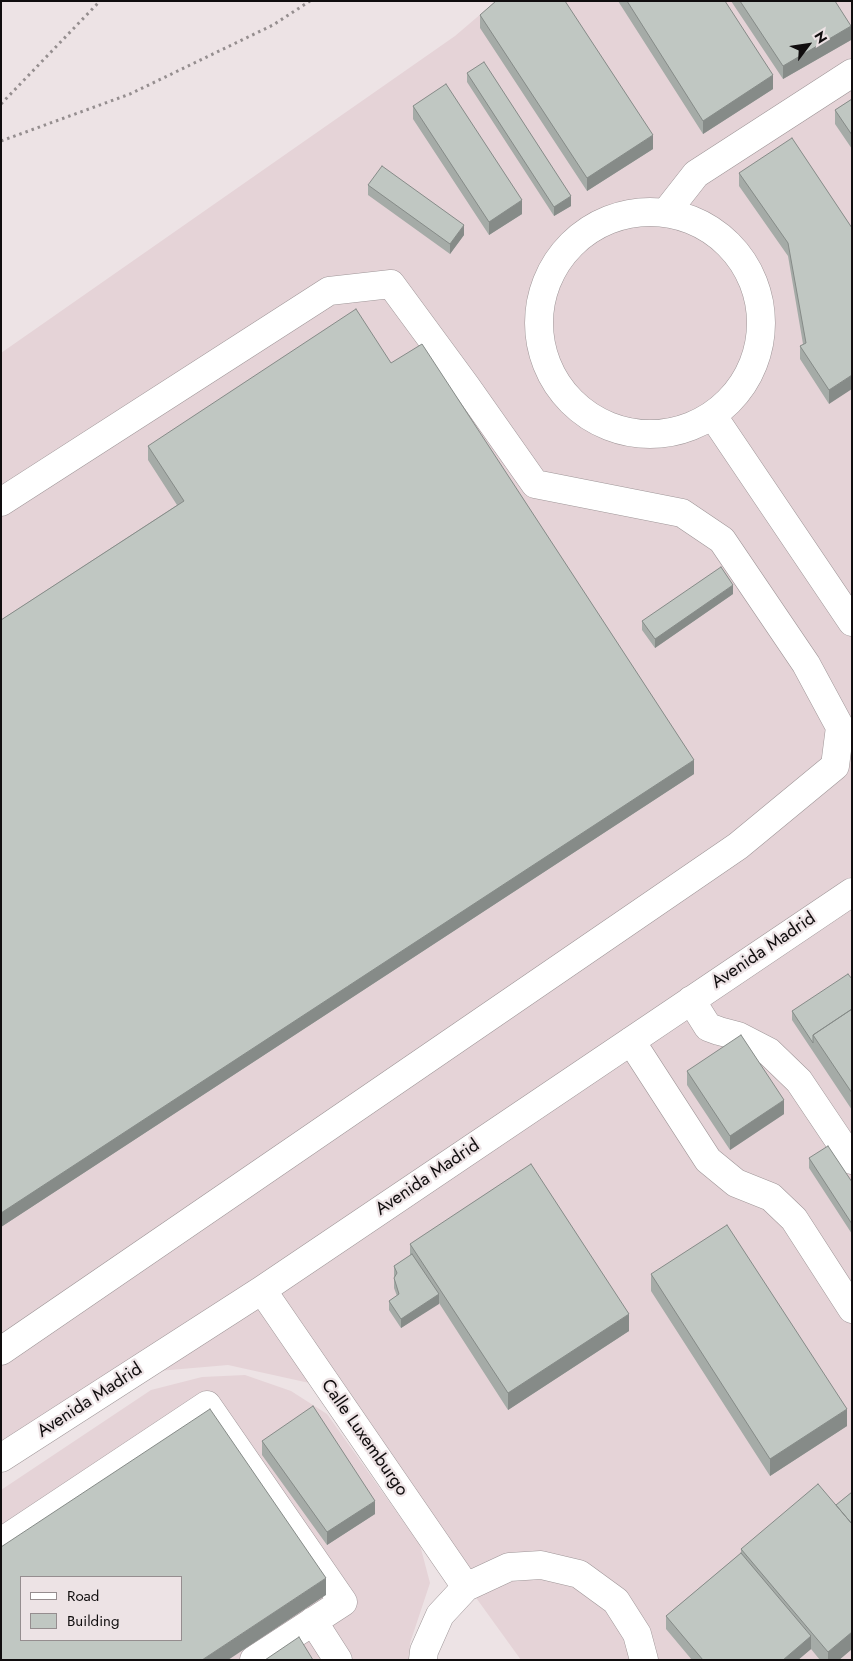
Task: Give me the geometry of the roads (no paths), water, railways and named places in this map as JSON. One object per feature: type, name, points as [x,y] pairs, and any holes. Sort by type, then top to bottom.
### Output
[{"type":"street","points":[[667,211],[696,174],[852,73]]},
{"type":"street","points":[[667,211],[711,228],[744,261],[761,304],[759,348],[741,388],[713,416],[672,433],[625,432],[586,415],[555,382],[539,341],[540,298],[557,258],[589,228],[629,212],[667,211]]},
{"type":"street","points":[[1,502],[329,291],[391,284],[535,484],[682,513],[722,540],[806,664],[840,727],[835,766],[738,846],[1,1350]]},
{"type":"street","points":[[713,416],[852,622]]},
{"type":"street","name":"Avenida Madrid","points":[[1,1458],[262,1290],[852,892]]},
{"type":"street","points":[[691,1000],[708,1026],[738,1036],[769,1052],[798,1081],[852,1160]]},
{"type":"street","points":[[631,1041],[708,1160],[736,1183],[771,1197],[794,1219],[852,1309]]},
{"type":"street","name":"Calle Luxemburgo","points":[[262,1290],[466,1586]]},
{"type":"street","points":[[1,1542],[207,1405],[343,1602],[254,1660]]},
{"type":"street","points":[[423,1660],[424,1651],[440,1615],[466,1586],[509,1567],[541,1565],[579,1574],[616,1601],[637,1634],[644,1660]]},
{"type":"street","points":[[313,1621],[338,1660]]}]
